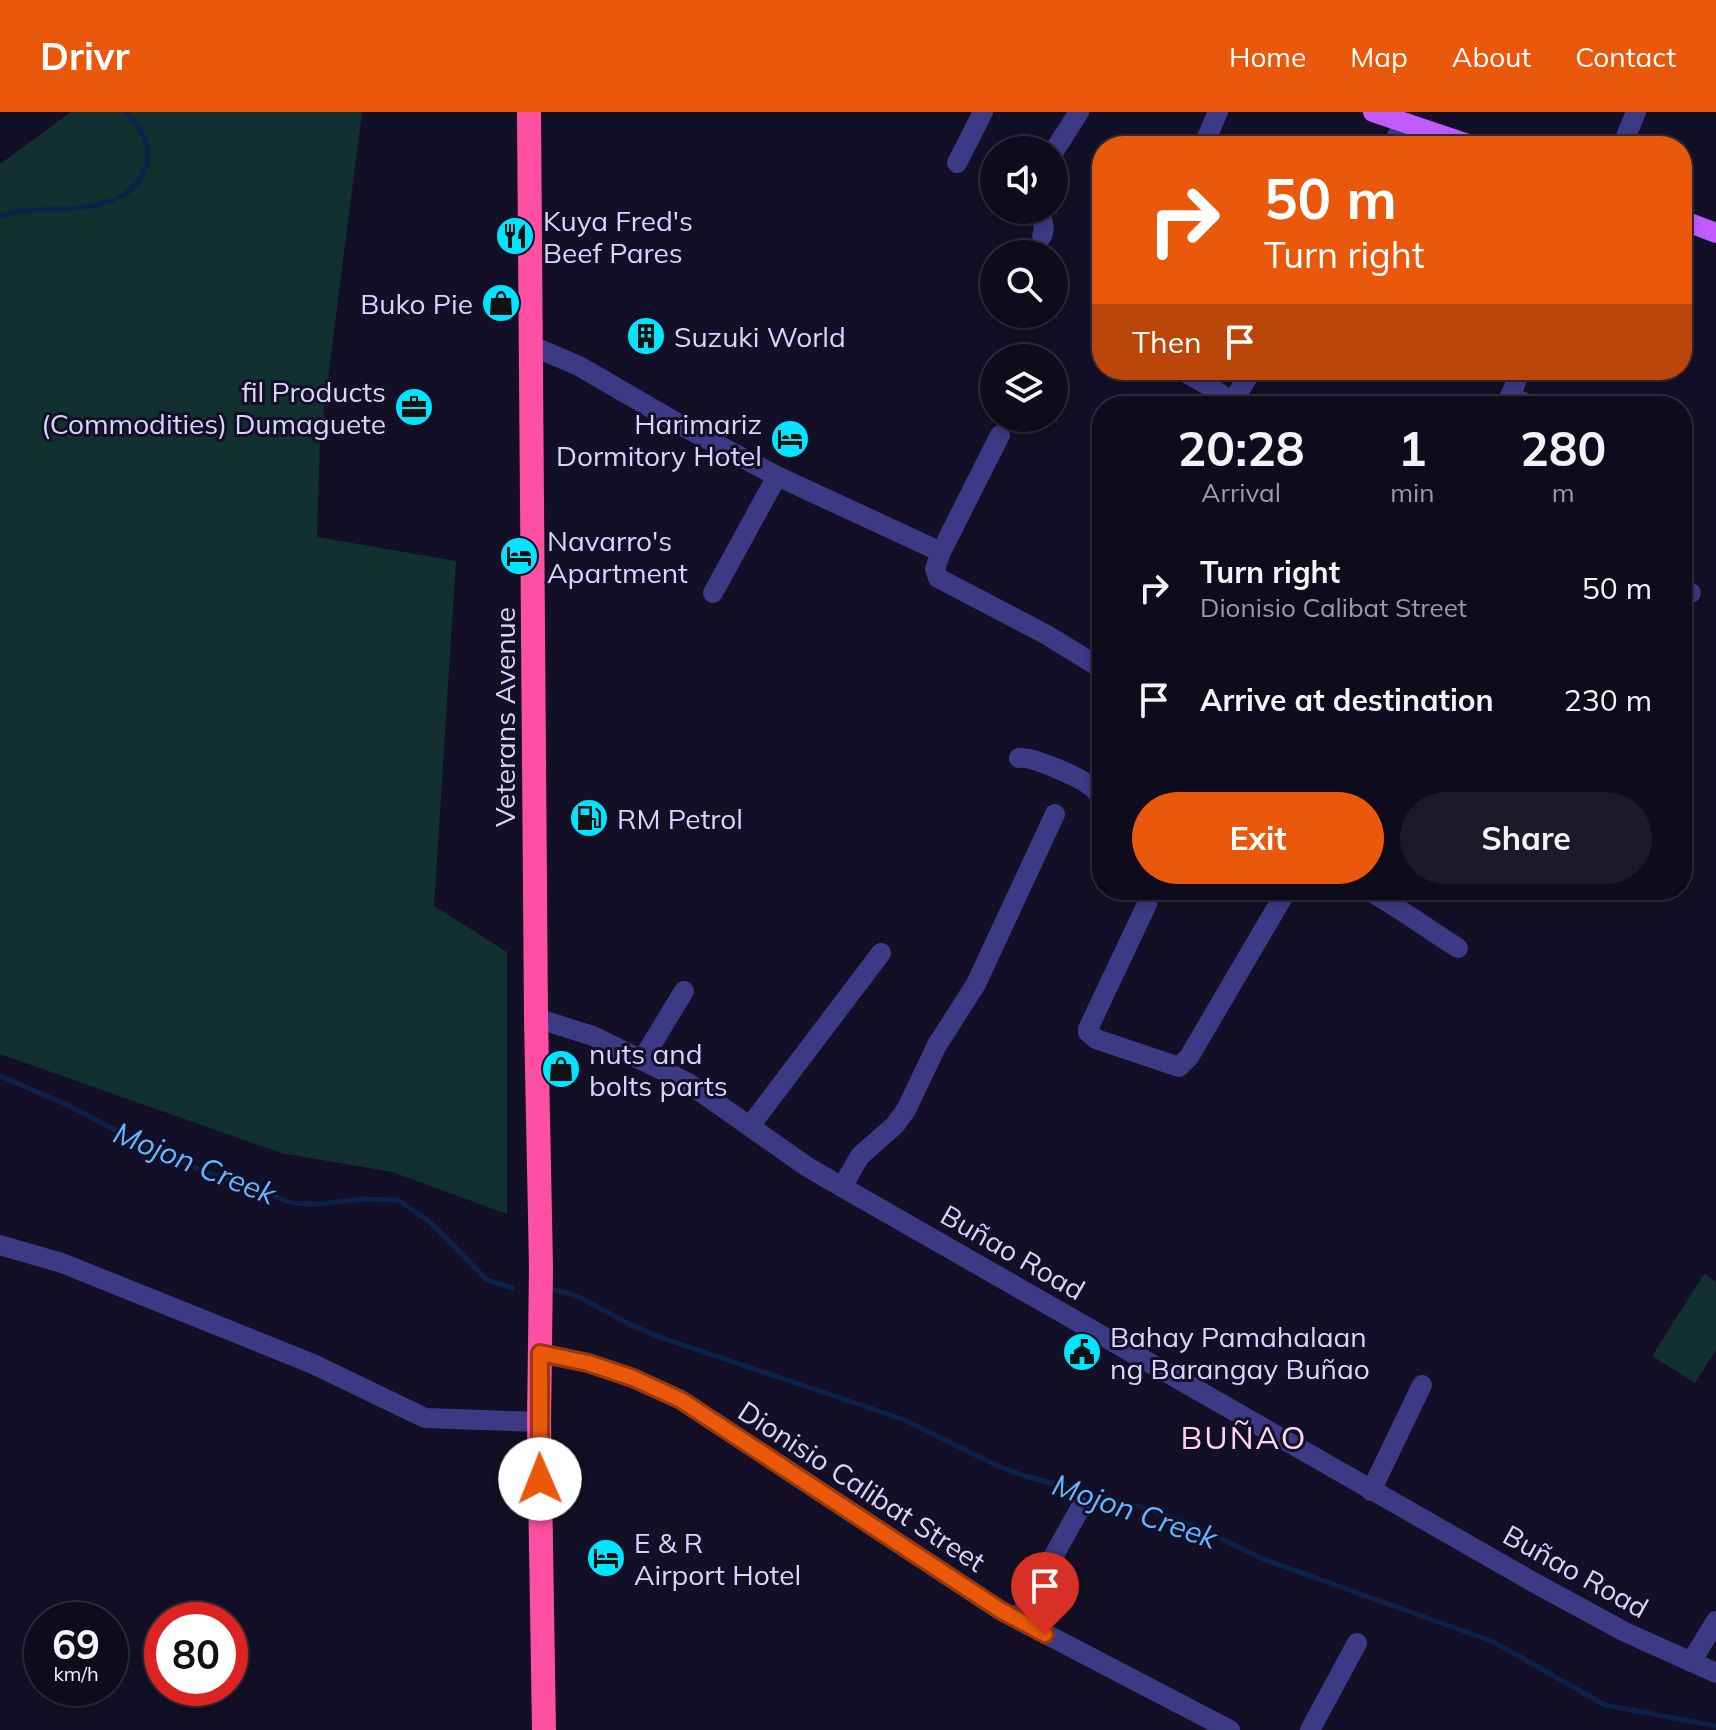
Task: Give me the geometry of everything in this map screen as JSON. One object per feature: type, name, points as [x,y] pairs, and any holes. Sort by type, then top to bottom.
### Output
[{"type":"highway","name":"Veterans Avenue","points":[[529,112],[544,1730]]},
{"type":"main road","points":[[1373,112],[1444,136]]},
{"type":"main road","points":[[1692,223],[1715,231]]},
{"type":"street","points":[[957,163],[983,112]]},
{"type":"street","points":[[1064,136],[1079,112]]},
{"type":"street","points":[[1207,136],[1218,112]]},
{"type":"street","points":[[1626,136],[1636,112]]},
{"type":"street","points":[[1397,136],[1404,123]]},
{"type":"street","points":[[1042,236],[1044,224]]},
{"type":"street","points":[[532,346],[579,366],[777,476],[941,552]]},
{"type":"street","points":[[1196,380],[1220,396]]},
{"type":"street","points":[[1000,435],[941,552],[935,569],[938,578],[1047,635],[1092,663]]},
{"type":"street","points":[[713,593],[777,476]]},
{"type":"street","points":[[1019,758],[1031,758],[1092,787]]},
{"type":"street","points":[[842,1187],[860,1156],[895,1125],[906,1110],[937,1045],[976,984],[1055,814]]},
{"type":"street","points":[[1147,904],[1088,1032],[1096,1039],[1179,1067],[1189,1057],[1281,900]]},
{"type":"street","points":[[1384,900],[1458,948]]},
{"type":"street","points":[[750,1126],[881,953]]},
{"type":"street","points":[[642,1060],[684,991]]},
{"type":"street","name":"Buñao Road","points":[[536,1018],[593,1036],[688,1083],[806,1166],[1371,1491],[1625,1632],[1716,1673]]},
{"type":"street","points":[[0,1245],[62,1263],[299,1358],[425,1418],[539,1422]]},
{"type":"street","name":"Dionisio Calibat Street","points":[[540,1353],[588,1363],[633,1378],[681,1400],[1000,1610],[1230,1730]]},
{"type":"street","points":[[1371,1491],[1422,1385]]},
{"type":"street","points":[[1018,1619],[1081,1507]]},
{"type":"street","points":[[1691,1662],[1716,1621]]},
{"type":"street","points":[[1310,1730],[1357,1643]]},
{"type":"green space","points":[[71,112],[362,112],[320,441],[317,537],[456,561],[434,906],[507,952],[507,1214],[392,1172],[281,1153],[0,1054],[0,164]]},
{"type":"green space","points":[[1704,1274],[1716,1282],[1716,1350],[1695,1383],[1652,1356]]},
{"type":"waterway","points":[[0,217],[21,211],[97,205],[129,191],[140,179],[148,155],[142,134],[126,112]]},
{"type":"waterway","name":"Mojon Creek","points":[[0,1076],[70,1106],[164,1156],[292,1203],[398,1200],[430,1222],[487,1280],[512,1288]]},
{"type":"waterway","name":"Mojon Creek","points":[[554,1290],[580,1298],[664,1339],[905,1420],[1000,1467],[1144,1508],[1195,1526],[1263,1559],[1494,1642],[1605,1705],[1716,1726]]},
{"type":"place","name":"Kuya Fred's Beef Pares","points":[[515,236]]},
{"type":"place","name":"Buko Pie","points":[[501,303]]},
{"type":"place","name":"Suzuki World","points":[[646,336]]},
{"type":"place","name":"fil Products (Commodities) Dumaguete","points":[[414,407]]},
{"type":"place","name":"Harimariz Dormitory Hotel","points":[[790,439]]},
{"type":"place","name":"Navarro's Apartment","points":[[519,556]]},
{"type":"place","name":"RM Petrol","points":[[589,818]]},
{"type":"place","name":"nuts and bolts parts","points":[[561,1069]]},
{"type":"place","name":"Bahay Pamahalaan ng Barangay Buñao","points":[[1082,1352]]},
{"type":"place","name":"E & R Airport Hotel","points":[[606,1558]]},
{"type":"district","name":"BUÑAO","points":[[1244,1437]]},
{"type":"route","points":[[540,1479],[540,1353],[588,1363],[633,1378],[681,1400],[1000,1610],[1045,1634]]}]
